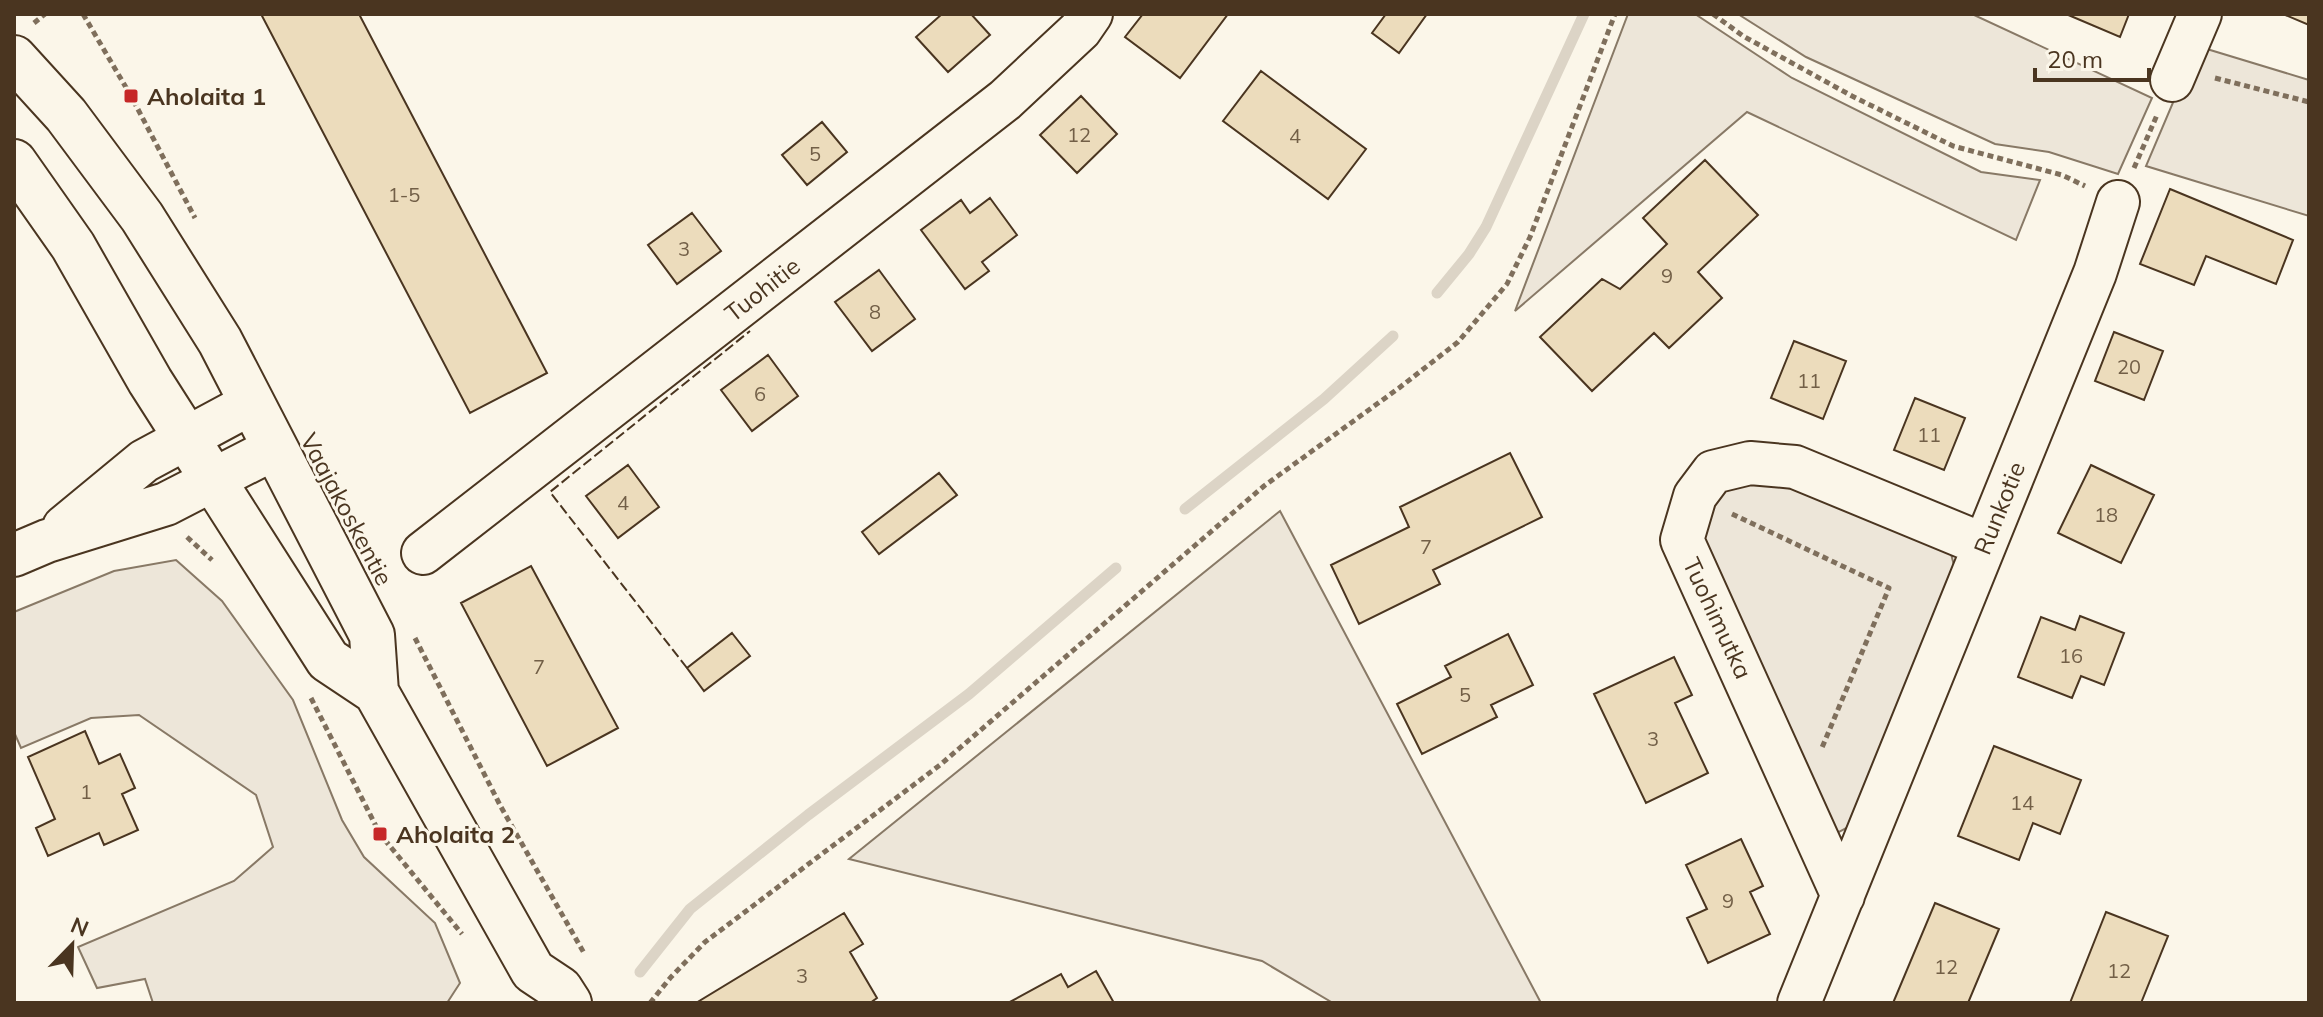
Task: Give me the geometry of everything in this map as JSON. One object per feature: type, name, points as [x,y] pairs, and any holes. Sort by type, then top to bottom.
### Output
[{"type":"main road","name":"Vaajakoskentie","points":[[14,58],[66,115],[142,217],[220,341],[372,635],[376,692],[534,987],[560,989],[569,1003]]},
{"type":"main road","name":"Vaajakoskentie","points":[[14,162],[73,246],[150,381],[328,660],[376,692]]},
{"type":"street","name":"Tuohitie","points":[[423,553],[1005,100],[1080,30],[1091,14]]},
{"type":"street","points":[[2174,74],[2200,14]]},
{"type":"street","name":"Runkotie","points":[[1799,1003],[2095,273],[2118,202]]},
{"type":"street","points":[[31,548],[144,461],[250,404]]},
{"type":"street","points":[[31,548],[166,504],[275,448]]},
{"type":"street","name":"Tuohimutka","points":[[1843,896],[1682,540],[1695,496],[1713,472],[1750,463],[1795,467],[1984,545]]},
{"type":"path","points":[[83,14],[131,96],[201,230]]},
{"type":"path","points":[[650,1003],[705,942],[940,765],[1264,486],[1458,342],[1507,284],[1530,237],[1615,14]]},
{"type":"path","points":[[1713,14],[1743,36],[1852,96],[1953,146],[2062,175],[2118,202],[2174,74],[2309,102]]},
{"type":"path","points":[[1695,496],[1889,588],[1800,798]]},
{"type":"path","points":[[408,624],[501,807],[590,964]]},
{"type":"path","points":[[306,689],[380,834],[464,935]]},
{"type":"shaded area","points":[[1628,14],[1695,14],[1792,78],[1981,172],[2040,180],[2016,240],[1747,112],[1515,311]]},
{"type":"shaded area","points":[[1738,14],[1972,14],[2152,98],[2118,174],[2049,152],[1995,144],[1806,57]]},
{"type":"shaded area","points":[[2197,46],[2309,80],[2309,216],[2146,166]]},
{"type":"shaded area","points":[[1757,481],[1823,496],[1950,550],[1956,573],[1856,823],[1839,832],[1824,826],[1701,537],[1706,517],[1725,487]]},
{"type":"shaded area","points":[[1280,511],[1541,1003],[1333,1003],[1262,961],[849,859]]},
{"type":"shaded area","points":[[176,560],[222,601],[293,700],[342,820],[364,857],[435,923],[460,983],[447,1003],[153,1003],[145,979],[97,988],[78,947],[234,881],[273,847],[256,795],[139,715],[91,718],[21,748],[14,732],[14,612],[114,571]]},
{"type":"building","points":[[261,14],[359,14],[547,373],[470,413]]},
{"type":"building","points":[[942,14],[971,14],[990,35],[948,72],[916,37]]},
{"type":"building","points":[[1143,14],[1228,14],[1180,78],[1125,37]]},
{"type":"building","points":[[1386,14],[1427,14],[1399,53],[1372,33]]},
{"type":"building","points":[[2066,14],[2129,14],[2120,37]]},
{"type":"building","points":[[2283,14],[2309,14],[2309,25]]},
{"type":"building","points":[[1261,71],[1366,149],[1328,199],[1223,121]]},
{"type":"building","points":[[1081,96],[1117,134],[1077,173],[1040,135]]},
{"type":"building","points":[[822,122],[847,152],[807,185],[782,155]]},
{"type":"building","points":[[1705,160],[1758,215],[1698,272],[1722,298],[1669,348],[1654,333],[1592,391],[1540,337],[1602,279],[1620,289],[1667,244],[1643,218]]},
{"type":"building","points":[[2170,189],[2293,240],[2276,284],[2206,256],[2194,285],[2140,264]]},
{"type":"building","points":[[990,198],[1017,235],[982,262],[989,271],[965,289],[921,230],[961,200],[970,213]]},
{"type":"building","points":[[692,213],[721,251],[677,284],[648,245]]},
{"type":"building","points":[[879,270],[915,319],[872,351],[835,302]]},
{"type":"building","points":[[2114,332],[2163,351],[2144,400],[2095,381]]},
{"type":"building","points":[[1794,341],[1846,361],[1823,419],[1771,398]]},
{"type":"building","points":[[768,355],[798,396],[752,431],[721,390]]},
{"type":"building","points":[[1915,398],[1965,418],[1944,470],[1894,450]]},
{"type":"building","points":[[1510,453],[1542,517],[1433,570],[1440,584],[1359,624],[1331,565],[1409,527],[1400,507]]},
{"type":"building","points":[[628,465],[659,507],[618,538],[586,496]]},
{"type":"building","points":[[2091,465],[2154,495],[2121,563],[2058,533]]},
{"type":"building","points":[[939,473],[957,495],[879,554],[862,532]]},
{"type":"building","points":[[531,566],[618,728],[547,766],[461,603]]},
{"type":"building","points":[[2080,616],[2124,633],[2104,685],[2081,676],[2072,698],[2018,677],[2041,617],[2075,630]]},
{"type":"building","points":[[732,633],[750,656],[704,691],[687,668]]},
{"type":"building","points":[[1508,634],[1533,685],[1491,705],[1497,717],[1422,754],[1397,704],[1451,677],[1445,666]]},
{"type":"building","points":[[1674,657],[1692,695],[1675,703],[1708,773],[1646,803],[1594,694]]},
{"type":"building","points":[[85,731],[99,764],[120,754],[135,788],[122,794],[138,830],[104,845],[99,833],[48,856],[36,828],[55,819],[28,757]]},
{"type":"building","points":[[1994,746],[2081,780],[2060,834],[2033,823],[2019,860],[1958,836]]},
{"type":"building","points":[[1741,839],[1763,886],[1750,892],[1770,934],[1708,963],[1687,918],[1707,909],[1686,865]]},
{"type":"building","points":[[1935,903],[1999,929],[1968,1003],[1893,1003]]},
{"type":"building","points":[[2106,912],[2168,936],[2141,1003],[2070,1003]]},
{"type":"building","points":[[844,913],[863,944],[850,952],[877,998],[870,1003],[696,1003]]},
{"type":"building","points":[[1096,971],[1114,1003],[1008,1003],[1061,974],[1068,987]]},
{"type":"waterway","points":[[1437,293],[1469,254],[1486,227],[1584,14]]},
{"type":"waterway","points":[[1185,509],[1324,399],[1393,336]]},
{"type":"waterway","points":[[640,972],[690,909],[808,815],[969,694],[1116,568]]},
{"type":"fence","points":[[687,668],[550,492],[750,331]]},
{"type":"place","name":"Aholaita 1","points":[[131,96]]},
{"type":"place","name":"Aholaita 2","points":[[380,834]]}]
